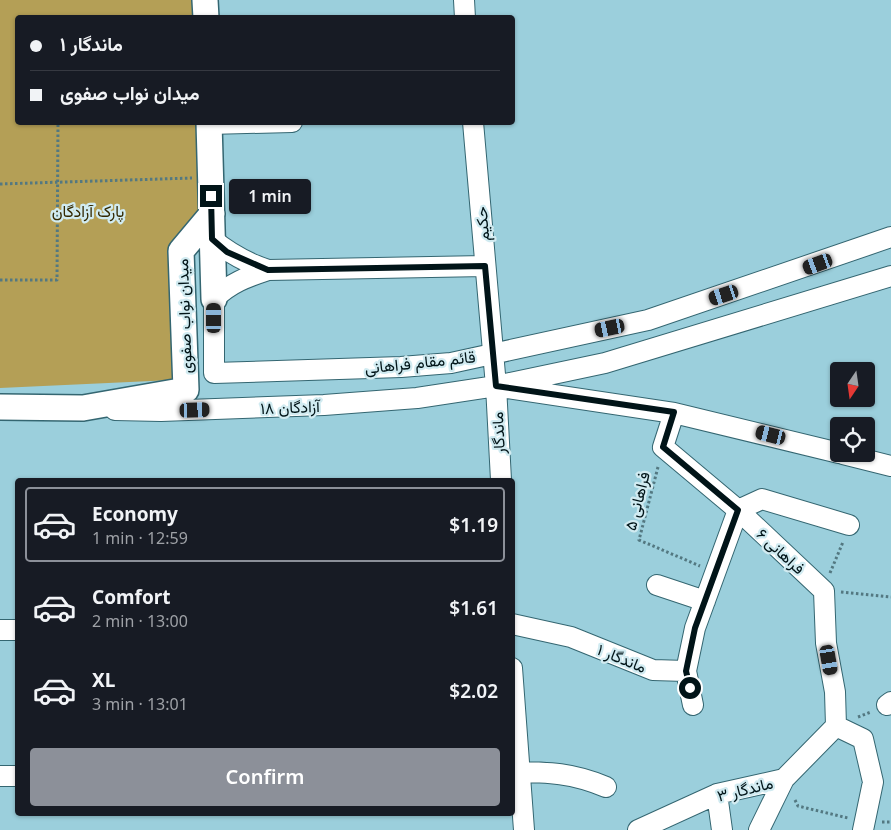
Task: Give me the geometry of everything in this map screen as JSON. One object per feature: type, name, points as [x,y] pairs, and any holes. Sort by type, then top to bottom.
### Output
[{"type":"main road","points":[[205,0],[206,15]]},
{"type":"main road","name":"میدان نواب صفوی","points":[[209,125],[214,299]]},
{"type":"main road","name":"میدان نواب صفوی","points":[[0,407],[84,408],[186,390],[181,250],[212,214]]},
{"type":"street","points":[[464,0],[465,15]]},
{"type":"street","name":"حکیم","points":[[473,125],[491,354],[496,386]]},
{"type":"street","name":"قائم مقام فراهانی","points":[[214,299],[214,373],[402,367],[451,363],[648,320],[891,237]]},
{"type":"street","points":[[212,239],[227,252],[268,270]]},
{"type":"street","points":[[214,299],[225,288],[238,280],[268,270],[485,266]]},
{"type":"street","points":[[496,386],[605,363],[891,276]]},
{"type":"street","points":[[496,386],[674,412],[830,451]]},
{"type":"street","name":"آزادگان ۱۸","points":[[84,408],[161,411],[324,405],[417,398],[496,386]]},
{"type":"street","name":"ماندگار","points":[[496,386],[501,478]]},
{"type":"street","points":[[663,447],[674,412]]},
{"type":"street","name":"فراهانی ۶","points":[[663,447],[738,510],[824,591]]},
{"type":"street","points":[[875,462],[891,466]]},
{"type":"street","points":[[693,706],[686,671],[695,628],[738,510],[762,499],[849,525]]},
{"type":"street","points":[[657,585],[705,601]]},
{"type":"street","points":[[824,591],[826,643],[835,692],[836,726],[863,738],[873,782],[863,826]]},
{"type":"street","name":"ماندگار ۱","points":[[515,625],[571,637],[653,670],[686,671]]},
{"type":"street","points":[[0,630],[15,630]]},
{"type":"street","name":"ماندگار ۳","points":[[638,830],[717,794],[784,780],[836,726]]},
{"type":"street","points":[[515,746],[516,772],[524,830]]},
{"type":"street","points":[[516,772],[582,776],[606,786]]},
{"type":"street","points":[[0,776],[15,776]]},
{"type":"street","points":[[760,830],[784,780]]},
{"type":"street","points":[[717,794],[722,830]]},
{"type":"path","points":[[0,280],[57,280],[58,125]]},
{"type":"path","points":[[0,184],[211,177]]},
{"type":"path","name":"فراهانی ۵","points":[[663,447],[639,540],[714,572]]},
{"type":"path","points":[[849,525],[824,591],[891,597]]},
{"type":"path","points":[[784,780],[798,806],[863,826]]},
{"type":"green space","name":"پارک آزادگان","points":[[0,0],[195,0],[195,15],[15,15],[15,125],[198,125],[201,209],[169,247],[173,380],[0,388]]},
{"type":"route","points":[[211,196],[212,239],[227,252],[248,263],[268,270],[485,266],[491,354],[496,386],[674,412],[663,447],[738,510],[695,628],[686,671],[690,688]]}]
